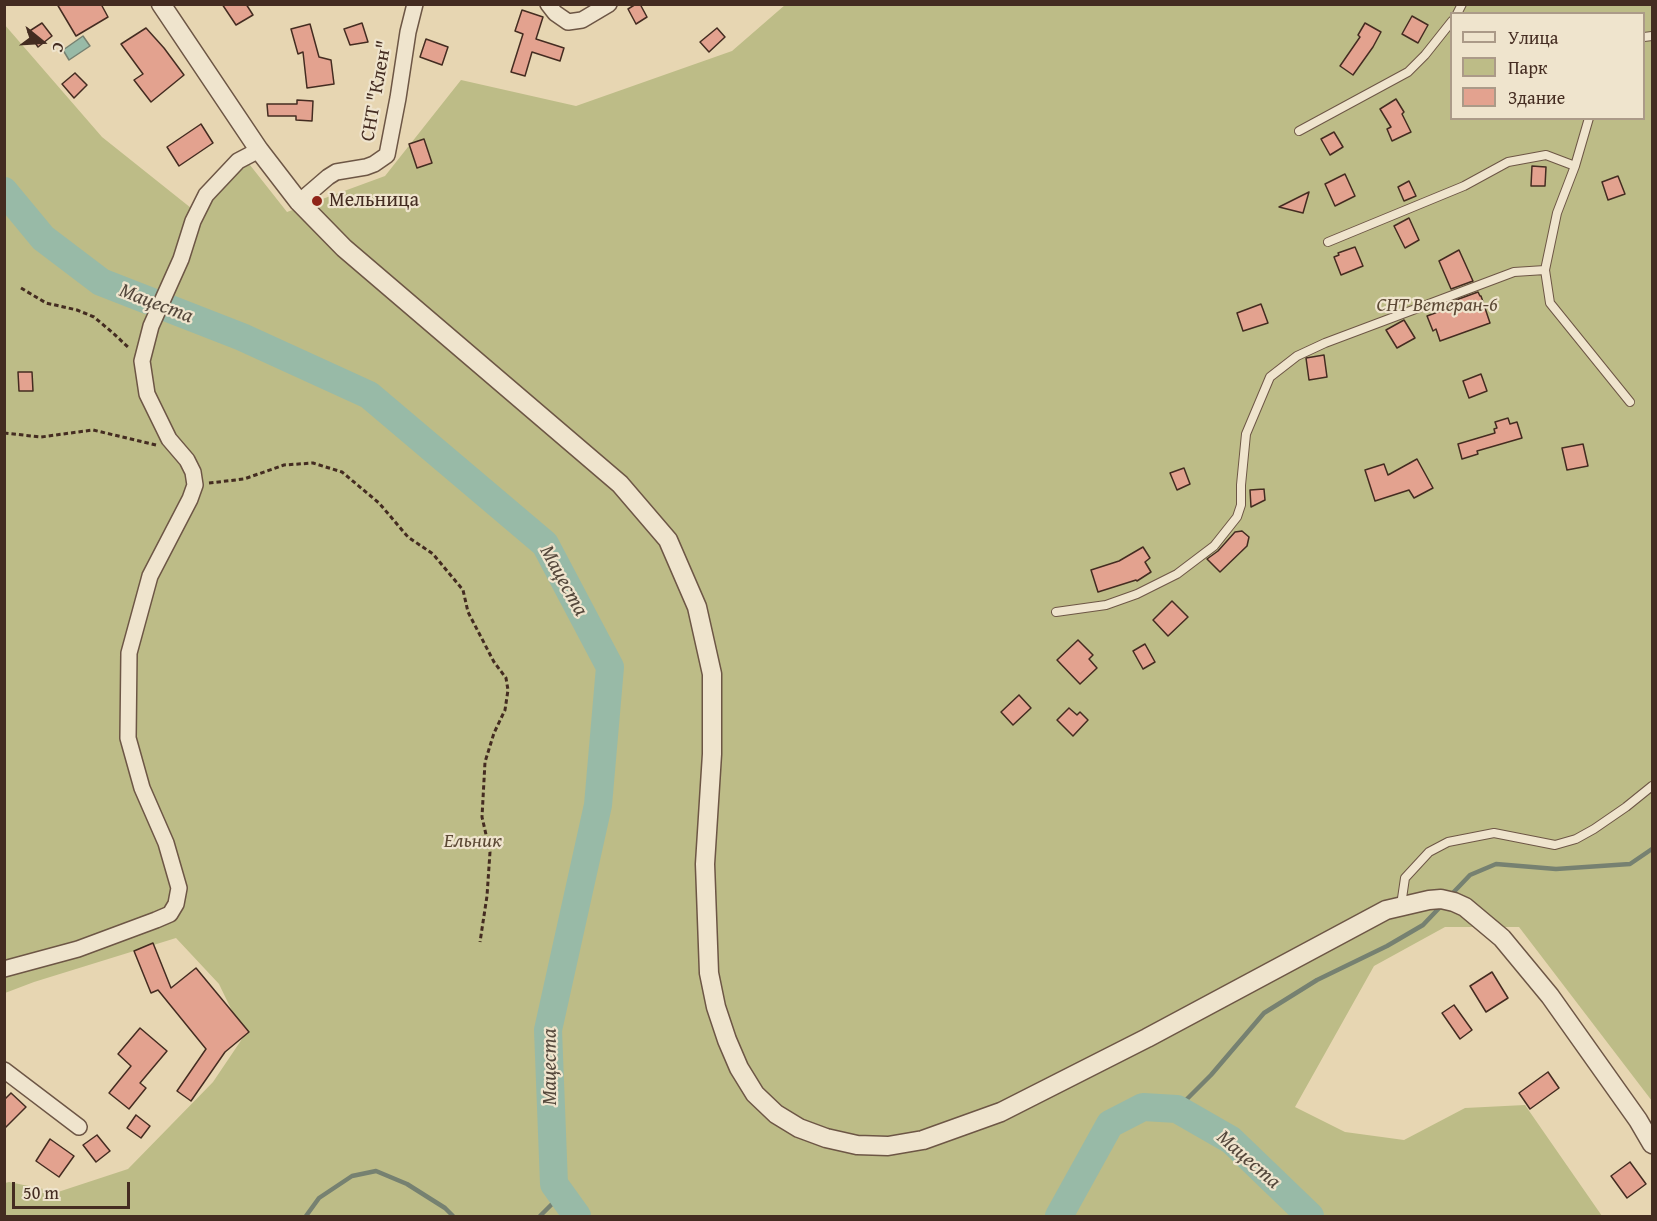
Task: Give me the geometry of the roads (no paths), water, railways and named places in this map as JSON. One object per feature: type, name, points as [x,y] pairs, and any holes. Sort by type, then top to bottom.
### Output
[{"type":"street","points":[[161,4],[259,150],[299,202],[345,248],[620,484],[668,540],[697,607],[712,674],[712,754],[705,864],[709,973],[716,1007],[739,1068],[755,1094],[776,1114],[799,1128],[826,1138],[857,1145],[888,1146],[922,1140],[1011,1106],[1147,1038],[1386,910],[1441,899],[1465,908],[1502,938],[1550,996],[1653,1144]]},
{"type":"street","name":"СНТ \"Клен\"","points":[[299,202],[336,172],[366,167],[375,164],[387,155],[415,4]]},
{"type":"street","points":[[548,4],[555,13],[568,22],[582,20],[609,4]]},
{"type":"street","points":[[4,969],[78,949],[156,920],[170,914],[176,904],[179,888],[166,843],[142,788],[128,738],[129,653],[150,576],[190,499],[195,484],[193,472],[187,460],[169,439],[147,394],[142,361],[151,326],[181,259],[193,220],[206,195],[238,161],[259,150]]},
{"type":"street","points":[[4,1070],[79,1127]]},
{"type":"lane","points":[[1299,131],[1408,72],[1425,56],[1450,24]]},
{"type":"lane","points":[[1588,120],[1575,166],[1557,213],[1545,270],[1550,303],[1630,402]]},
{"type":"lane","points":[[1328,242],[1464,186],[1508,162],[1546,155],[1575,166]]},
{"type":"lane","points":[[1056,612],[1106,605],[1137,594],[1177,573],[1214,546],[1237,517],[1241,505],[1246,434],[1270,378],[1297,356],[1325,343],[1514,272],[1545,270]]},
{"type":"lane","points":[[1401,906],[1405,878],[1429,852],[1448,842],[1494,833],[1555,845],[1576,839],[1594,829],[1653,786]]},
{"type":"waterway","name":"Мацеста","points":[[4,191],[43,238],[101,282],[242,337],[369,395],[545,544],[610,667],[598,805],[548,1030],[554,1184],[577,1216]]},
{"type":"waterway","points":[[1449,897],[1470,875],[1496,864],[1556,869],[1630,864],[1652,849]]},
{"type":"waterway","points":[[1177,1109],[1211,1075],[1264,1013],[1317,980],[1387,946],[1423,925],[1442,905]]},
{"type":"waterway","name":"Мацеста","points":[[1059,1216],[1110,1124],[1143,1107],[1177,1109],[1231,1140],[1310,1216]]},
{"type":"waterway","points":[[306,1216],[319,1198],[352,1176],[376,1171],[407,1184],[445,1208],[453,1216]]},
{"type":"waterway","points":[[540,1216],[553,1203],[554,1184]]},
{"type":"place","name":"Мельница","points":[[317,201]]},
{"type":"park label","name":"СНТ Ветеран-6","points":[[1437,306]]},
{"type":"park label","name":"Ельник","points":[[473,842]]}]
